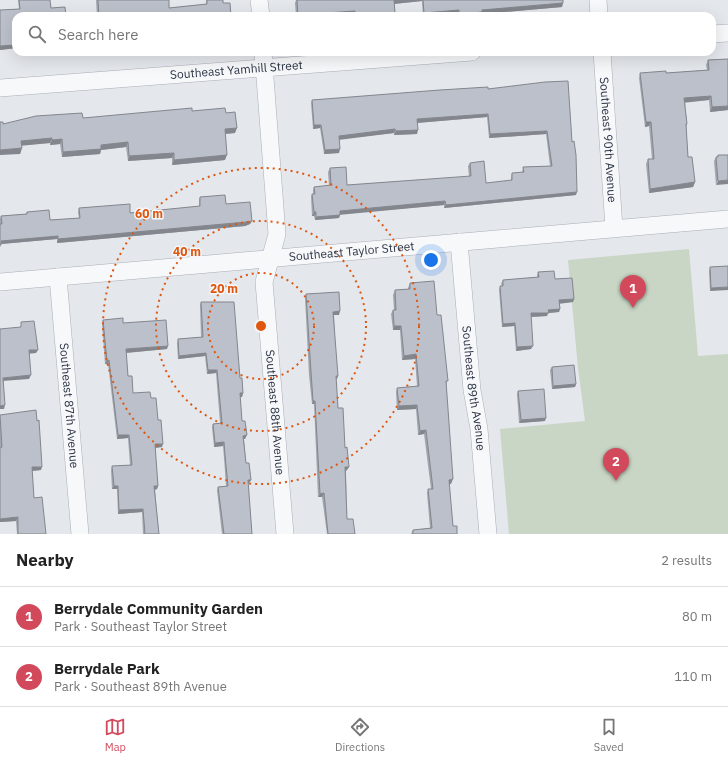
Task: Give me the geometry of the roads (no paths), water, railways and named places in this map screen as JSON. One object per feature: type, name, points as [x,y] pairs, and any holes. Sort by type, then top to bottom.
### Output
[{"type":"street","points":[[259,0],[260,12]]},
{"type":"street","points":[[598,0],[599,12]]},
{"type":"street","points":[[716,34],[728,33]]},
{"type":"street","name":"Southeast Yamhill Street","points":[[0,88],[264,60],[368,56]]},
{"type":"street","name":"Southeast 90th Avenue","points":[[602,56],[614,228]]},
{"type":"street","name":"Southeast 88th Avenue","points":[[264,60],[277,234],[264,282],[285,534]]},
{"type":"street","name":"Southeast Taylor Street","points":[[0,282],[728,219]]},
{"type":"street","name":"Southeast 89th Avenue","points":[[459,242],[472,390],[479,429],[488,534]]},
{"type":"street","name":"Southeast 87th Avenue","points":[[58,277],[80,534]]},
{"type":"place","name":"Berrydale Community Garden","points":[[633,308]]},
{"type":"place","name":"Berrydale Park","points":[[616,481]]}]
